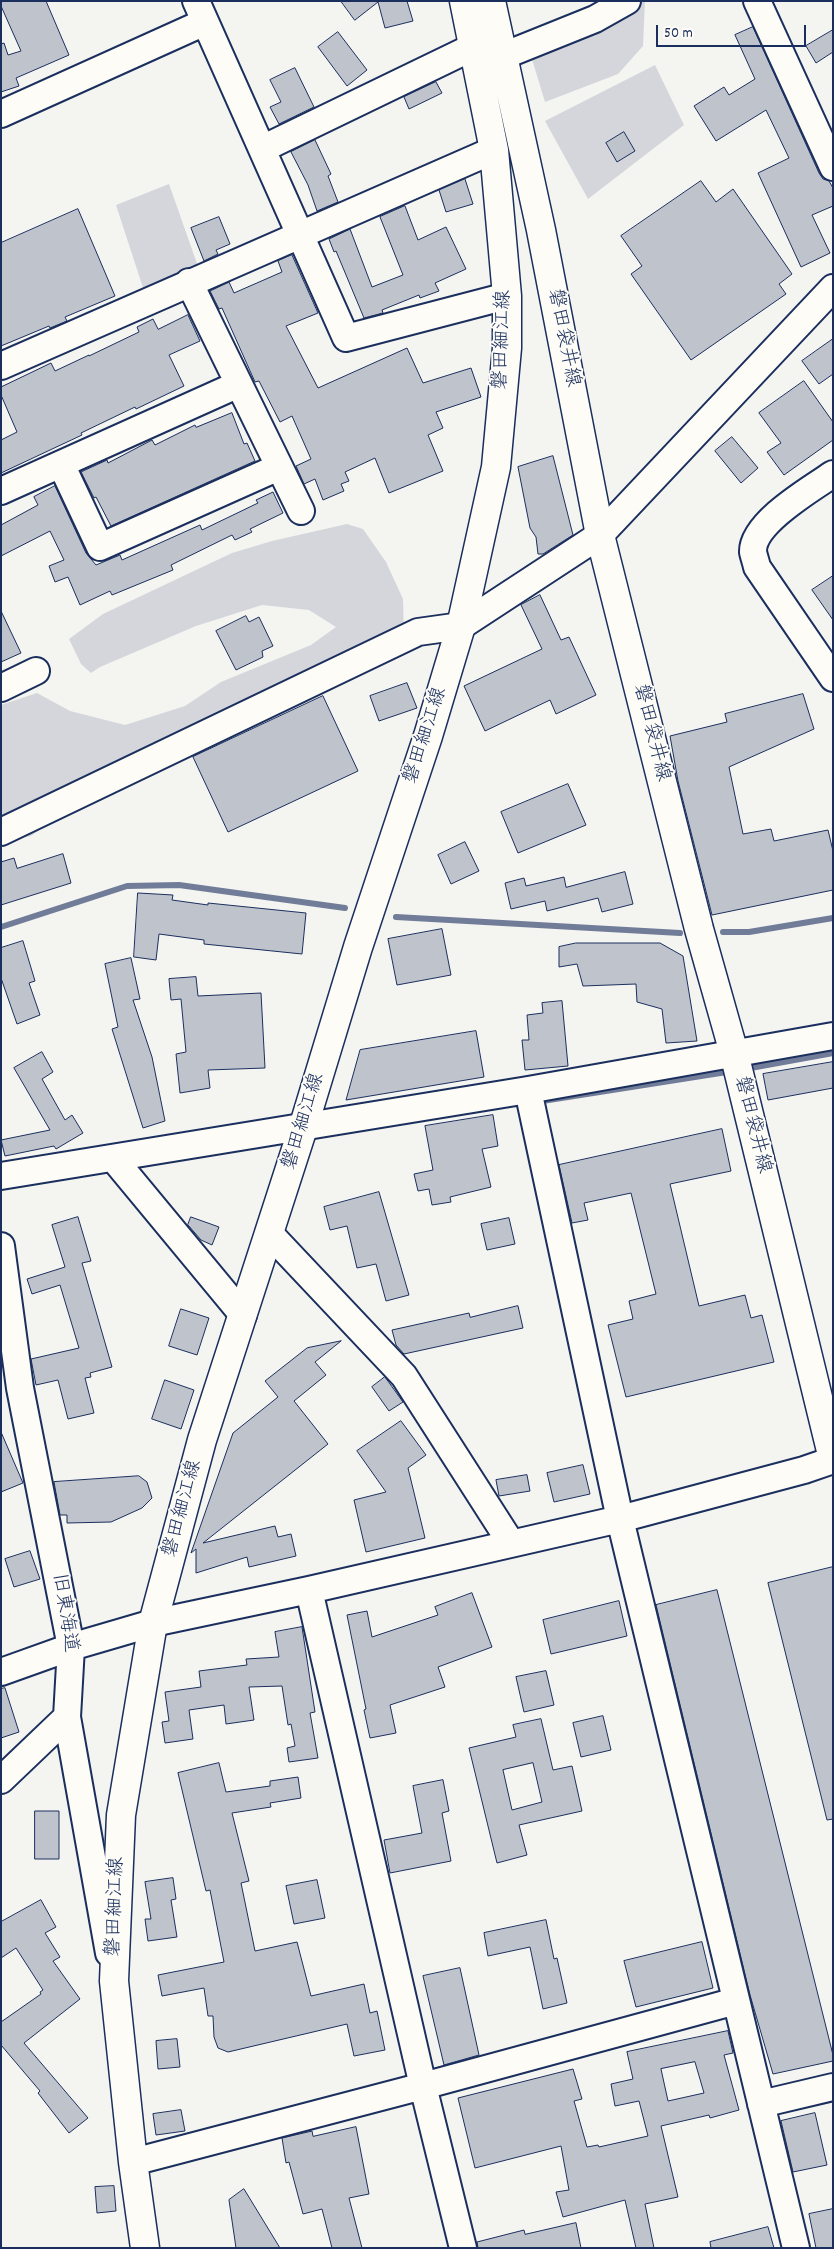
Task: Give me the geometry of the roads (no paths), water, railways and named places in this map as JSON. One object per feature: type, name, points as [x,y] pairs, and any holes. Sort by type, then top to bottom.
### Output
[{"type":"main road","name":"磐田細江線","points":[[145,2248],[133,2162],[114,1981],[121,1815],[153,1622],[202,1440],[303,1128],[358,947],[428,736],[461,626],[496,466],[507,348],[507,296],[494,150],[464,1]]},
{"type":"main road","name":"磐田袋井線","points":[[491,1],[541,230],[600,534],[697,920],[734,1053],[833,1459]]},
{"type":"street","points":[[503,56],[595,20],[627,1]]},
{"type":"street","points":[[757,1],[833,167]]},
{"type":"street","points":[[1,114],[200,12],[346,338],[507,296]]},
{"type":"street","points":[[262,150],[473,47]]},
{"type":"street","points":[[1,366],[299,233],[494,150]]},
{"type":"street","points":[[189,282],[301,511]]},
{"type":"street","points":[[1,832],[418,632],[461,626],[600,534],[833,288]]},
{"type":"street","points":[[1,491],[239,384]]},
{"type":"street","points":[[61,464],[100,547],[279,466]]},
{"type":"street","points":[[833,474],[775,516],[762,529],[753,550],[757,567],[833,678]]},
{"type":"street","points":[[1,688],[36,671]]},
{"type":"street","points":[[1,1176],[303,1128],[833,1036]]},
{"type":"street","points":[[528,1090],[620,1518],[796,2248]]},
{"type":"street","points":[[113,1158],[242,1315]]},
{"type":"street","points":[[269,1234],[404,1376],[511,1543]]},
{"type":"street","name":"旧東海道","points":[[1,1246],[20,1388],[71,1647],[67,1717],[114,1981]]},
{"type":"street","points":[[1,1672],[71,1647],[153,1622],[309,1590],[620,1518],[804,1470],[833,1459]]},
{"type":"street","points":[[309,1590],[423,2086],[463,2248]]},
{"type":"street","points":[[1,1780],[67,1717]]},
{"type":"street","points":[[133,2162],[736,2001]]},
{"type":"street","points":[[761,2104],[833,2087]]},
{"type":"waterway","points":[[1,927],[127,886],[179,885],[345,908]]},
{"type":"waterway","points":[[396,917],[680,933]]},
{"type":"waterway","points":[[723,932],[749,932],[833,918]]},
{"type":"waterway","points":[[745,1069],[833,1053]]},
{"type":"waterway","points":[[536,1102],[733,1071]]}]
